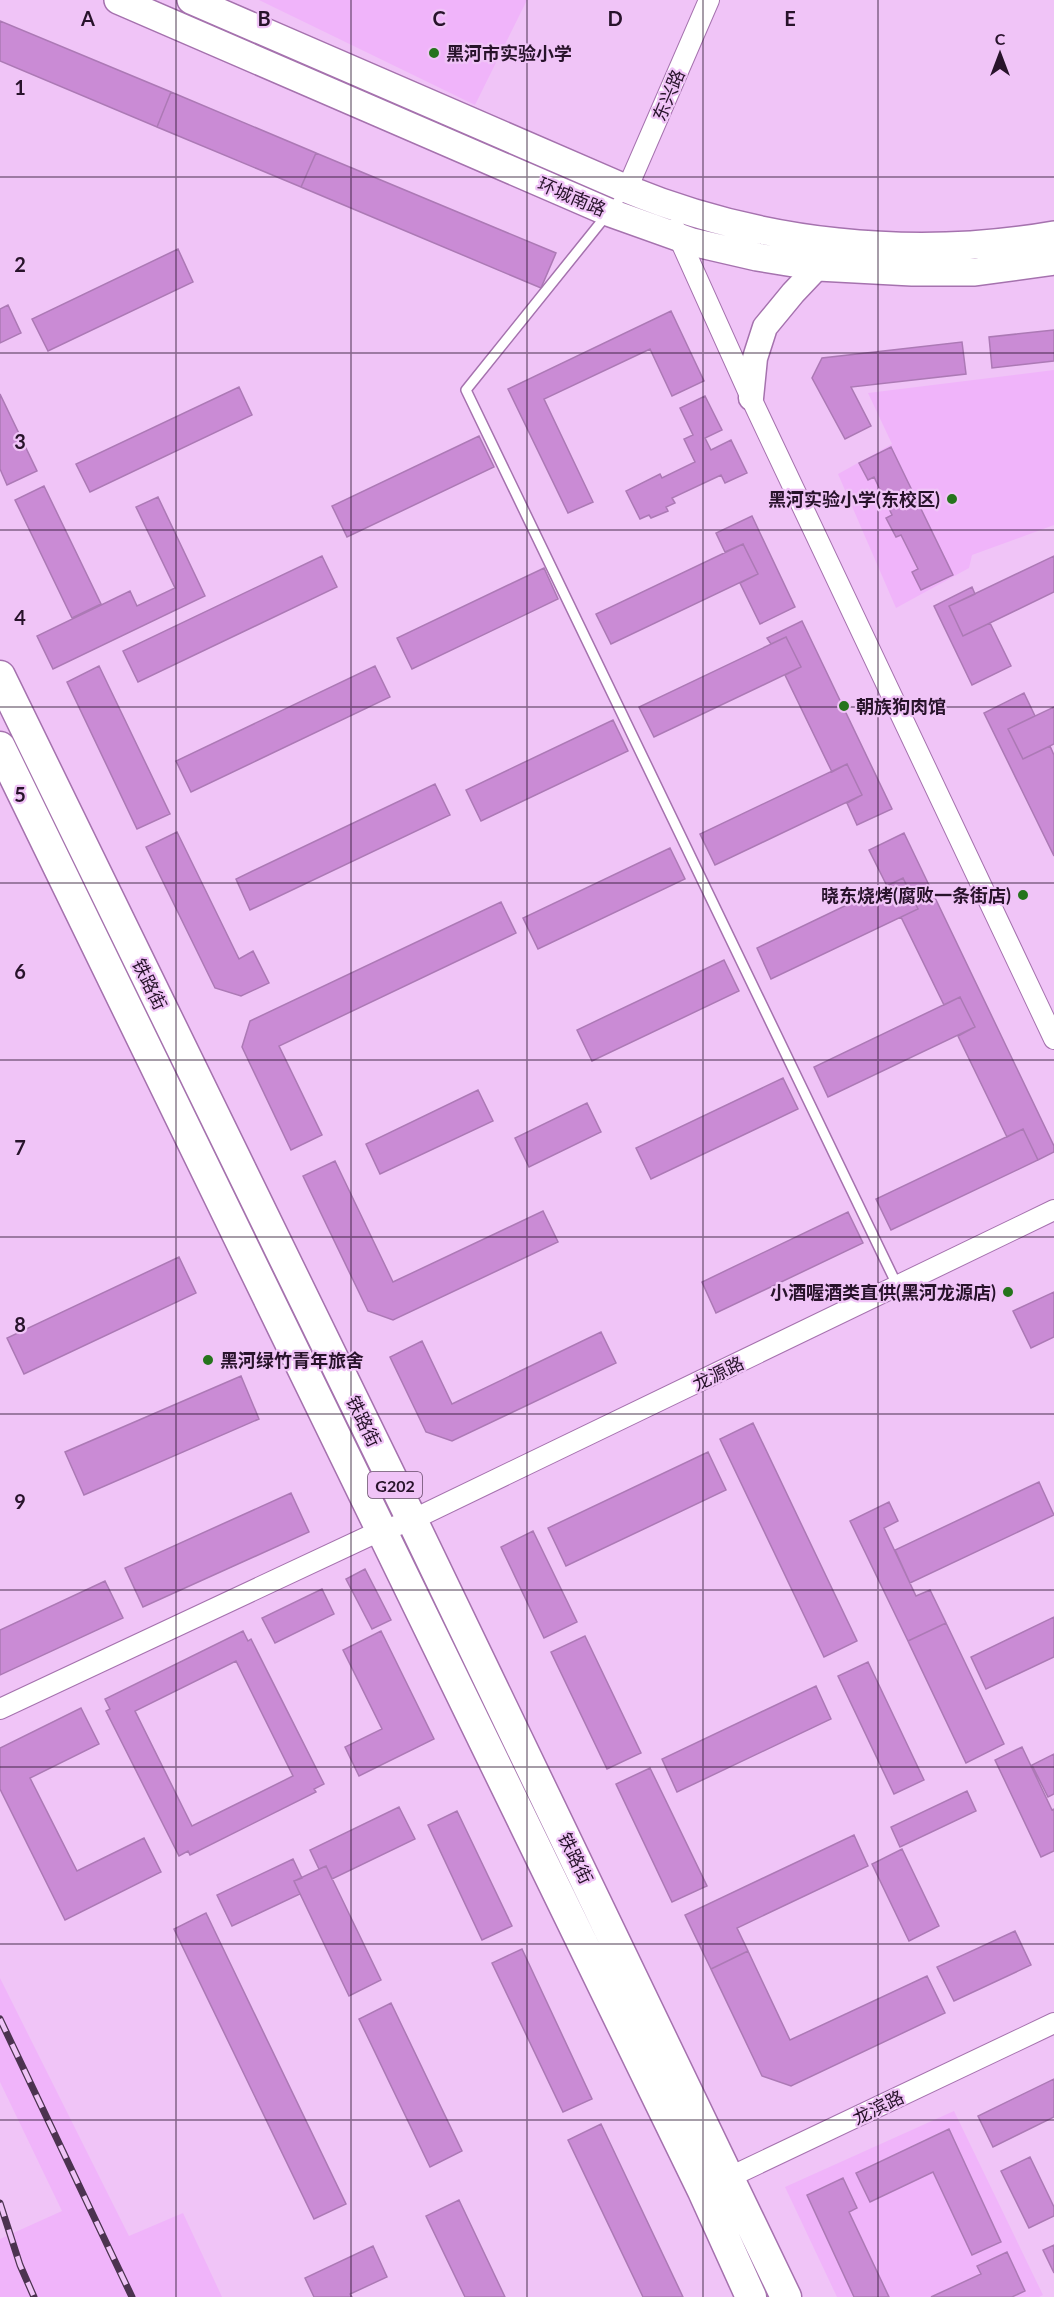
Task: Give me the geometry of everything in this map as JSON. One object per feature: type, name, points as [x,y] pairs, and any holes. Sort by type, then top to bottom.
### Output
[{"type":"main road","name":"环城南路","points":[[118,0],[609,212],[679,238],[757,257],[818,267],[901,272],[975,272],[1054,261]]},
{"type":"main road","name":"环城南路","points":[[191,0],[627,189],[697,215],[765,231],[842,243],[912,247],[1054,235]]},
{"type":"main road","name":"铁路街","points":[[0,676],[412,1520],[786,2297]]},
{"type":"main road","name":"铁路街","points":[[0,747],[380,1532],[703,2191],[752,2297]]},
{"type":"main road","name":"龙滨路","points":[[703,2191],[730,2177]]},
{"type":"street","name":"东兴路","points":[[627,189],[709,0]]},
{"type":"street","points":[[664,204],[752,398],[1054,1039]]},
{"type":"street","points":[[752,398],[755,358],[765,327],[842,243]]},
{"type":"street","name":"龙源路","points":[[0,1709],[380,1532],[412,1520],[1054,1210]]},
{"type":"street","name":"龙滨路","points":[[730,2177],[1054,2023]]},
{"type":"lane","points":[[627,189],[466,390],[898,1287]]},
{"type":"shaded area","name":"黑河市实验小学","points":[[259,0],[527,0],[475,105]]},
{"type":"shaded area","name":"黑河实验小学(东校区)","points":[[1054,370],[1054,525],[972,555],[969,568],[896,608],[838,474],[892,444],[868,393]]},
{"type":"shaded area","points":[[0,1978],[129,2236],[183,2213],[222,2297],[0,2297],[0,2239],[62,2211],[0,2082]]},
{"type":"shaded area","points":[[954,2111],[1043,2295],[1039,2297],[837,2297],[785,2187]]},
{"type":"building","points":[[0,21],[171,92],[157,127],[0,61]]},
{"type":"building","points":[[171,92],[316,153],[301,187],[157,127]]},
{"type":"building","points":[[316,153],[556,253],[541,288],[301,187]]},
{"type":"building","points":[[178,249],[193,282],[48,351],[32,319]]},
{"type":"building","points":[[8,305],[21,333],[0,343],[0,309]]},
{"type":"building","points":[[671,311],[704,381],[672,396],[650,349],[544,399],[593,502],[568,513],[508,389]]},
{"type":"building","points":[[1054,330],[1054,361],[992,368],[989,337]]},
{"type":"building","points":[[962,342],[966,374],[851,387],[871,426],[845,439],[812,378],[822,358]]},
{"type":"building","points":[[239,387],[252,415],[90,492],[76,464]]},
{"type":"building","points":[[0,394],[37,471],[7,485],[0,469]]},
{"type":"building","points":[[705,396],[722,430],[705,438],[711,450],[731,440],[747,473],[725,483],[721,475],[672,498],[675,503],[666,507],[668,511],[651,518],[649,515],[640,519],[626,491],[660,474],[662,478],[695,462],[684,439],[693,435],[680,408]]},
{"type":"building","points":[[479,436],[494,467],[347,537],[332,506]]},
{"type":"building","points":[[891,447],[953,575],[921,590],[912,572],[918,569],[901,535],[896,537],[886,518],[892,515],[874,477],[868,480],[859,463]]},
{"type":"building","points":[[44,486],[101,604],[72,618],[15,500]]},
{"type":"building","points":[[158,497],[205,596],[53,669],[37,636],[130,591],[137,606],[175,588],[136,507]]},
{"type":"building","points":[[752,516],[795,607],[760,624],[740,583],[758,574],[743,544],[725,552],[716,533]]},
{"type":"building","points":[[743,544],[758,574],[611,644],[596,614]]},
{"type":"building","points":[[322,556],[337,587],[138,682],[123,651]]},
{"type":"building","points":[[1054,556],[1054,592],[963,636],[949,606]]},
{"type":"building","points":[[544,568],[558,599],[412,669],[397,638]]},
{"type":"building","points":[[972,587],[975,594],[949,606],[963,636],[990,623],[1011,666],[972,685],[934,606]]},
{"type":"building","points":[[802,621],[892,809],[857,825],[847,803],[862,795],[847,764],[832,772],[785,675],[801,667],[786,637],[771,644],[767,638]]},
{"type":"building","points":[[786,637],[801,667],[654,737],[639,707]]},
{"type":"building","points":[[99,666],[170,814],[137,829],[67,682]]},
{"type":"building","points":[[375,666],[390,697],[191,792],[176,761]]},
{"type":"building","points":[[1024,693],[1035,716],[1008,729],[1023,759],[1050,746],[1054,755],[1054,856],[984,713]]},
{"type":"building","points":[[1054,707],[1054,744],[1023,759],[1008,729]]},
{"type":"building","points":[[613,720],[628,751],[481,821],[466,790]]},
{"type":"building","points":[[847,764],[862,795],[715,865],[700,834]]},
{"type":"building","points":[[435,784],[450,815],[250,910],[236,879]]},
{"type":"building","points":[[177,832],[239,959],[253,951],[269,983],[241,996],[215,988],[146,847]]},
{"type":"building","points":[[904,833],[1054,1146],[1054,1152],[1038,1160],[1023,1129],[1007,1137],[958,1036],[975,1027],[960,997],[944,1005],[901,917],[918,909],[903,878],[887,886],[869,850]]},
{"type":"building","points":[[670,848],[685,879],[538,949],[523,918]]},
{"type":"building","points":[[903,878],[918,909],[771,979],[757,948]]},
{"type":"building","points":[[501,902],[516,933],[279,1046],[322,1135],[291,1150],[242,1047],[250,1021]]},
{"type":"building","points":[[724,960],[739,991],[592,1061],[577,1030]]},
{"type":"building","points":[[960,997],[975,1027],[828,1097],[814,1067]]},
{"type":"building","points":[[783,1078],[798,1109],[651,1179],[636,1148]]},
{"type":"building","points":[[478,1090],[493,1121],[380,1174],[366,1144]]},
{"type":"building","points":[[587,1103],[601,1132],[529,1167],[515,1138]]},
{"type":"building","points":[[1023,1129],[1038,1160],[891,1230],[876,1199]]},
{"type":"building","points":[[335,1161],[393,1282],[543,1211],[558,1242],[393,1320],[368,1311],[303,1176]]},
{"type":"building","points":[[848,1212],[863,1243],[716,1313],[702,1282]]},
{"type":"building","points":[[179,1257],[196,1293],[24,1374],[7,1338]]},
{"type":"building","points":[[1054,1292],[1054,1337],[1031,1348],[1013,1311]]},
{"type":"building","points":[[601,1332],[616,1363],[452,1441],[426,1432],[390,1357],[422,1341],[452,1404]]},
{"type":"building","points":[[241,1376],[259,1419],[84,1495],[65,1452]]},
{"type":"building","points":[[753,1423],[857,1641],[824,1657],[720,1439]]},
{"type":"building","points":[[708,1452],[726,1490],[566,1566],[548,1528]]},
{"type":"building","points":[[1039,1482],[1054,1515],[910,1583],[895,1550]]},
{"type":"building","points":[[291,1493],[309,1532],[143,1607],[125,1568]]},
{"type":"building","points":[[889,1502],[898,1521],[884,1528],[916,1596],[930,1590],[946,1623],[908,1641],[850,1521]]},
{"type":"building","points":[[533,1531],[577,1622],[544,1638],[501,1547]]},
{"type":"building","points":[[365,1569],[391,1620],[372,1629],[346,1579]]},
{"type":"building","points":[[105,1581],[123,1618],[0,1675],[0,1630]]},
{"type":"building","points":[[322,1589],[334,1614],[275,1643],[262,1618]]},
{"type":"building","points":[[1054,1617],[1054,1657],[986,1689],[971,1657]]},
{"type":"building","points":[[946,1623],[1004,1744],[966,1763],[908,1641]]},
{"type":"building","points":[[243,1631],[248,1641],[251,1639],[324,1784],[314,1789],[316,1792],[190,1855],[188,1851],[179,1856],[106,1711],[110,1709],[105,1699]],"holes":[[[236,1661],[293,1776],[192,1826],[135,1711]]]},
{"type":"building","points":[[381,1631],[434,1739],[359,1776],[345,1747],[382,1729],[343,1650]]},
{"type":"building","points":[[585,1636],[641,1753],[607,1769],[551,1652]]},
{"type":"building","points":[[868,1662],[924,1780],[894,1794],[838,1676]]},
{"type":"building","points":[[816,1686],[831,1719],[677,1792],[662,1759]]},
{"type":"building","points":[[81,1708],[99,1744],[30,1778],[77,1871],[144,1838],[161,1872],[65,1920],[0,1789],[0,1748]]},
{"type":"building","points":[[1022,1747],[1052,1810],[1054,1809],[1054,1851],[1041,1857],[995,1760]]},
{"type":"building","points":[[1054,1754],[1054,1794],[1048,1797],[1032,1765]]},
{"type":"building","points":[[650,1768],[707,1886],[672,1902],[616,1784]]},
{"type":"building","points":[[967,1791],[976,1811],[900,1847],[891,1827]]},
{"type":"building","points":[[399,1807],[415,1839],[332,1879],[326,1866],[319,1869],[310,1850]]},
{"type":"building","points":[[457,1811],[512,1926],[482,1940],[428,1825]]},
{"type":"building","points":[[854,1835],[868,1866],[737,1928],[748,1951],[711,1969],[685,1915]]},
{"type":"building","points":[[902,1849],[939,1926],[909,1941],[872,1864]]},
{"type":"building","points":[[293,1859],[302,1878],[294,1881],[300,1894],[232,1926],[217,1895]]},
{"type":"building","points":[[326,1866],[381,1980],[349,1996],[294,1881]]},
{"type":"building","points":[[206,1913],[346,2204],[314,2219],[174,1929]]},
{"type":"building","points":[[1015,1931],[1031,1965],[954,2001],[937,1967]]},
{"type":"building","points":[[522,1949],[592,2099],[563,2112],[492,1963]]},
{"type":"building","points":[[748,1951],[790,2040],[927,1976],[945,2013],[791,2086],[762,2076],[711,1969]]},
{"type":"building","points":[[391,2003],[462,2151],[430,2167],[359,2019]]},
{"type":"building","points":[[1054,2079],[1054,2117],[993,2147],[978,2116]]},
{"type":"building","points":[[601,2124],[683,2297],[643,2297],[568,2140]]},
{"type":"building","points":[[949,2129],[1001,2242],[972,2255],[933,2172],[870,2202],[856,2173]]},
{"type":"building","points":[[1030,2157],[1054,2207],[1054,2216],[1029,2228],[1001,2171]]},
{"type":"building","points":[[843,2178],[857,2208],[849,2212],[889,2297],[854,2297],[807,2195]]},
{"type":"building","points":[[459,2200],[505,2297],[465,2297],[426,2216]]},
{"type":"building","points":[[1054,2245],[1054,2273],[1043,2250]]},
{"type":"building","points":[[373,2246],[387,2277],[350,2294],[352,2297],[314,2297],[305,2278]]},
{"type":"building","points":[[1007,2252],[1025,2291],[1012,2297],[931,2297],[981,2274],[977,2266]]},
{"type":"railway","points":[[0,2019],[132,2297]]},
{"type":"railway","points":[[0,2203],[20,2265],[34,2297]]},
{"type":"place","name":"黑河市实验小学","points":[[434,53]]},
{"type":"place","name":"黑河实验小学(东校区)","points":[[952,499]]},
{"type":"place","name":"朝族狗肉馆","points":[[844,706]]},
{"type":"place","name":"晓东烧烤(腐败一条街店)","points":[[1023,895]]},
{"type":"place","name":"小酒喔酒类直供(黑河龙源店)","points":[[1008,1292]]},
{"type":"place","name":"黑河绿竹青年旅舍","points":[[208,1360]]}]
